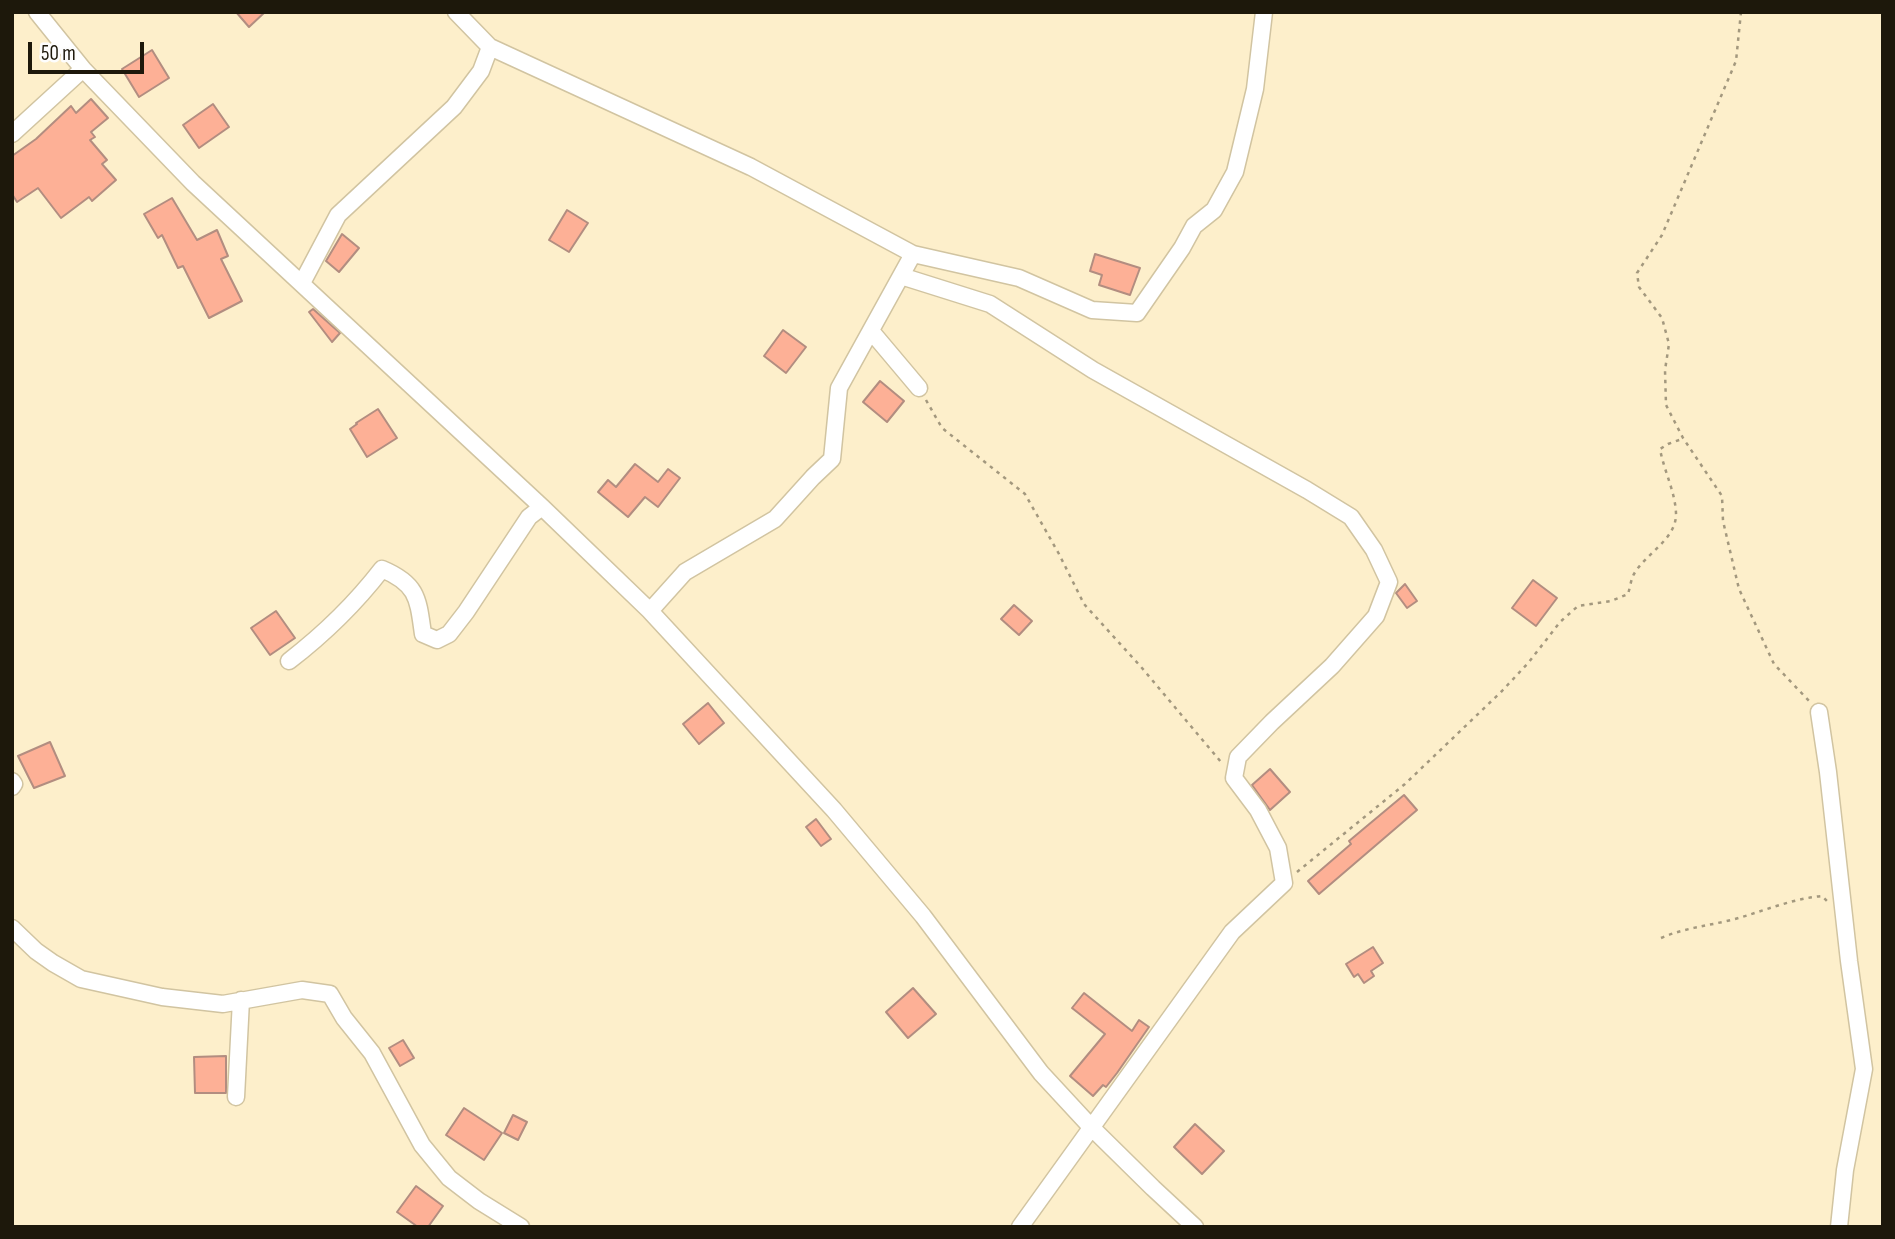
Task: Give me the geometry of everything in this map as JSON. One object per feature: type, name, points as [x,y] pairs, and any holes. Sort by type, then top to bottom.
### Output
[{"type":"street","points":[[37,12],[83,69],[193,183],[650,611],[834,810],[923,916],[1041,1073],[1091,1127],[1195,1227]]},
{"type":"street","points":[[456,12],[491,47],[751,167],[913,254],[1019,278],[1092,310],[1137,313],[1194,226],[1214,210],[1235,172],[1255,89],[1264,12]]},
{"type":"street","points":[[302,284],[338,215],[454,107],[481,71],[491,47]]},
{"type":"street","points":[[12,134],[83,69]]},
{"type":"street","points":[[650,611],[685,572],[775,519],[832,459],[839,388],[913,254]]},
{"type":"street","points":[[901,276],[990,304],[1093,370],[1340,510],[1350,517],[1374,550],[1389,582],[1376,616],[1332,666],[1238,757],[1234,778],[1258,810],[1278,848],[1284,883],[1232,932],[1020,1227]]},
{"type":"street","points":[[871,331],[919,388]]},
{"type":"street","points":[[289,661],[327,630],[361,596],[382,569],[399,576],[411,588],[419,607],[423,635],[437,640],[449,634],[529,517],[542,507]]},
{"type":"street","points":[[1819,712],[1864,1069],[1845,1170],[1839,1227]]},
{"type":"street","points":[[12,781],[12,787]]},
{"type":"street","points":[[12,928],[36,951],[81,979],[162,997],[223,1004],[302,990],[330,994],[344,1018],[372,1053],[422,1144],[449,1178],[479,1201],[521,1227]]},
{"type":"street","points":[[236,1097],[241,1000]]},
{"type":"path","points":[[1741,12],[1736,61],[1662,235],[1637,272],[1639,287],[1662,317],[1669,344],[1665,370],[1666,405],[1683,438],[1722,496],[1723,521],[1739,589],[1774,663],[1819,712]]},
{"type":"path","points":[[919,388],[942,428],[1025,494],[1084,604],[1142,668],[1234,778]]},
{"type":"path","points":[[1284,883],[1405,784],[1502,691],[1560,622],[1578,606],[1611,601],[1628,594],[1633,575],[1674,527],[1676,513],[1660,449],[1683,438]]},
{"type":"path","points":[[1661,938],[1679,930],[1730,920],[1801,898],[1822,896],[1844,918]]},
{"type":"building","points":[[236,12],[265,12],[249,27]]},
{"type":"building","points":[[152,50],[169,78],[139,97],[122,69]]},
{"type":"building","points":[[91,99],[108,118],[91,132],[95,137],[90,140],[107,160],[102,164],[116,180],[92,201],[89,197],[61,218],[38,188],[17,202],[12,194],[12,156],[36,139],[71,106],[76,113]]},
{"type":"building","points":[[213,104],[229,127],[199,148],[183,125]]},
{"type":"building","points":[[172,198],[197,240],[217,230],[228,256],[221,259],[242,301],[209,318],[183,266],[178,268],[162,235],[158,238],[144,214]]},
{"type":"building","points":[[567,210],[588,223],[569,252],[549,240]]},
{"type":"building","points":[[342,234],[359,248],[339,272],[326,261]]},
{"type":"building","points":[[1095,254],[1140,268],[1130,295],[1099,285],[1102,275],[1090,271]]},
{"type":"building","points":[[313,309],[340,333],[332,342],[309,312]]},
{"type":"building","points":[[783,330],[806,347],[786,373],[764,356]]},
{"type":"building","points":[[880,381],[904,401],[887,422],[863,402]]},
{"type":"building","points":[[378,409],[397,438],[367,457],[350,429]]},
{"type":"building","points":[[635,464],[658,482],[668,469],[680,478],[658,507],[645,497],[628,517],[598,492],[608,480],[616,487]]},
{"type":"building","points":[[1533,580],[1557,598],[1536,626],[1512,608]]},
{"type":"building","points":[[1405,584],[1417,601],[1407,608],[1396,593]]},
{"type":"building","points":[[1014,605],[1032,621],[1019,635],[1001,619]]},
{"type":"building","points":[[276,611],[295,638],[270,655],[251,628]]},
{"type":"building","points":[[708,703],[724,723],[699,744],[683,724]]},
{"type":"building","points":[[50,742],[65,776],[34,788],[18,756]]},
{"type":"building","points":[[1270,769],[1290,792],[1270,810],[1252,785]]},
{"type":"building","points":[[1404,795],[1417,810],[1319,894],[1308,881],[1351,844],[1349,841]]},
{"type":"building","points":[[816,819],[831,839],[821,846],[806,827]]},
{"type":"building","points":[[1373,947],[1383,963],[1371,971],[1374,976],[1364,983],[1358,974],[1354,977],[1346,964]]},
{"type":"building","points":[[913,988],[936,1014],[908,1038],[886,1012]]},
{"type":"building","points":[[1084,993],[1132,1031],[1139,1020],[1149,1027],[1106,1087],[1103,1085],[1093,1096],[1070,1076],[1105,1034],[1072,1008]]},
{"type":"building","points":[[403,1040],[414,1058],[400,1066],[389,1048]]},
{"type":"building","points":[[226,1056],[226,1093],[195,1093],[194,1057]]},
{"type":"building","points":[[464,1108],[502,1133],[484,1160],[446,1135]]},
{"type":"building","points":[[513,1115],[527,1122],[518,1140],[504,1133]]},
{"type":"building","points":[[1195,1124],[1224,1151],[1202,1174],[1174,1147]]},
{"type":"building","points":[[416,1186],[443,1206],[428,1227],[418,1227],[397,1212]]}]
